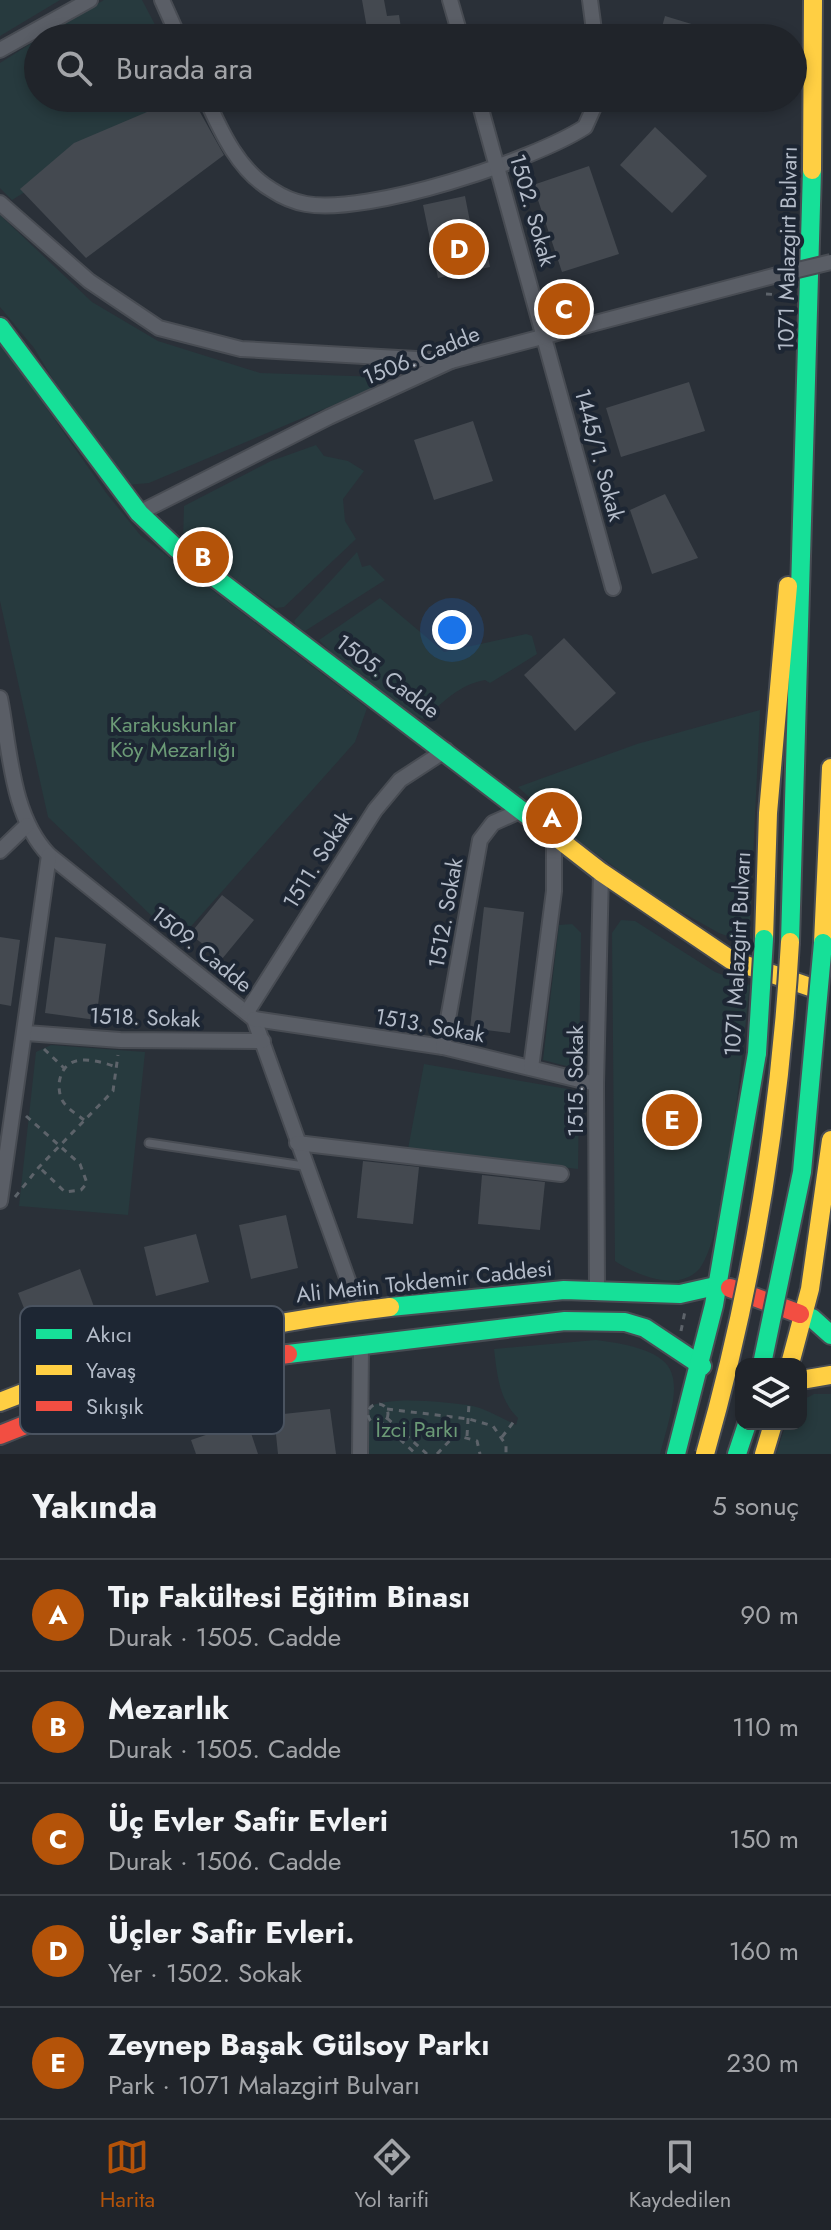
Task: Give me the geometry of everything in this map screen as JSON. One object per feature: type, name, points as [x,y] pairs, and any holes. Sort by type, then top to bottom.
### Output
[{"type":"main road","name":"1071 Malazgirt Bulvarı","points":[[705,1454],[740,1326],[776,1126],[790,942],[807,451],[813,0]]},
{"type":"main road","name":"1505. Cadde","points":[[0,327],[139,513],[176,548],[446,750],[601,872],[731,960],[810,987]]},
{"type":"main road","name":"1071 Malazgirt Bulvarı","points":[[676,1454],[702,1366],[720,1285],[757,1053],[768,813],[793,527],[807,451]]},
{"type":"main road","points":[[763,1358],[802,1172],[823,943],[831,768]]},
{"type":"main road","points":[[791,1358],[800,1314],[810,1289],[831,1140]]},
{"type":"main road","points":[[720,1285],[812,1318],[831,1335]]},
{"type":"main road","name":"Ali Metin Tokdemir Caddesi","points":[[284,1323],[359,1311],[570,1289],[671,1297],[698,1293],[720,1285]]},
{"type":"main road","points":[[284,1354],[565,1321],[625,1322],[664,1338],[702,1366],[735,1373]]},
{"type":"main road","points":[[807,1379],[831,1375]]},
{"type":"main road","name":"Ali Metin Tokdemir Caddesi","points":[[0,1402],[20,1394]]},
{"type":"main road","points":[[0,1435],[20,1427]]},
{"type":"main road","points":[[737,1454],[745,1430]]},
{"type":"main road","points":[[764,1454],[771,1430]]},
{"type":"street","points":[[47,24],[90,0]]},
{"type":"street","points":[[162,0],[173,24]]},
{"type":"street","points":[[450,0],[457,24]]},
{"type":"street","points":[[590,0],[593,24]]},
{"type":"street","points":[[0,50],[24,37]]},
{"type":"street","points":[[212,112],[220,129],[252,176],[274,192],[305,204],[388,197],[498,166],[569,137],[585,127],[592,112]]},
{"type":"street","name":"1502. Sokak","points":[[482,112],[545,334]]},
{"type":"street","points":[[0,203],[89,281],[159,328],[241,349],[451,361]]},
{"type":"street","name":"1506. Cadde","points":[[139,513],[329,417],[451,361],[545,334],[831,262]]},
{"type":"street","name":"1445/1. Sokak","points":[[545,334],[613,588]]},
{"type":"street","name":"1509. Cadde","points":[[0,698],[27,825],[49,855],[250,1015],[263,1041],[304,1166],[359,1311]]},
{"type":"street","name":"1511. Sokak","points":[[250,1015],[375,810],[400,780],[446,750]]},
{"type":"street","name":"1512. Sokak","points":[[443,1047],[480,840],[493,823],[522,810]]},
{"type":"street","points":[[0,851],[27,825]]},
{"type":"street","points":[[531,1068],[554,891],[554,838]]},
{"type":"street","points":[[4,1204],[49,855]]},
{"type":"street","name":"1515. Sokak","points":[[597,1290],[596,1084],[601,872]]},
{"type":"street","points":[[810,987],[831,991]]},
{"type":"street","name":"1513. Sokak","points":[[250,1015],[443,1047],[596,1084]]},
{"type":"street","name":"1518. Sokak","points":[[26,1033],[120,1040],[263,1041]]},
{"type":"street","points":[[297,1143],[561,1174]]},
{"type":"street","points":[[360,1454],[361,1345]]},
{"type":"lane","points":[[149,1143],[304,1166]]},
{"type":"path","points":[[26,1033],[64,1068]]},
{"type":"path","points":[[4,1204],[113,1091],[120,1040]]},
{"type":"path","points":[[84,1120],[64,1103],[60,1095],[64,1068],[73,1061],[86,1059],[116,1067]]},
{"type":"path","points":[[16,1108],[80,1164],[88,1178],[81,1190],[65,1192],[39,1167]]},
{"type":"path","points":[[681,1331],[685,1310]]},
{"type":"path","points":[[416,1454],[382,1423],[373,1422],[369,1411],[379,1404],[387,1409],[469,1419],[493,1426],[502,1437],[506,1454]]},
{"type":"path","points":[[467,1436],[469,1404]]},
{"type":"path","points":[[382,1423],[387,1418],[387,1409]]},
{"type":"path","points":[[387,1418],[427,1454]]},
{"type":"path","points":[[502,1437],[515,1420]]},
{"type":"path","points":[[437,1454],[455,1435],[477,1441],[480,1454]]},
{"type":"green space","points":[[0,0],[60,0],[0,36]]},
{"type":"green space","points":[[104,0],[142,0],[155,24],[63,24]]},
{"type":"green space","points":[[24,48],[24,112],[153,112],[12,200],[0,188],[0,63]]},
{"type":"green space","points":[[0,215],[92,302],[158,341],[260,373],[383,377],[369,390],[149,483],[127,485],[66,401],[34,348],[0,307]]},
{"type":"green space","name":"Karakuskunlar Köy Mezarlığı","points":[[0,342],[107,494],[141,536],[367,708],[355,742],[178,941],[48,817],[0,601]]},
{"type":"green space","points":[[316,445],[324,456],[348,461],[364,471],[343,499],[345,521],[356,539],[284,607],[276,608],[183,542],[184,506],[271,461]]},
{"type":"green space","points":[[357,552],[362,567],[370,565],[385,580],[305,631],[297,628],[294,621]]},
{"type":"green space","points":[[380,598],[444,652],[526,634],[532,636],[537,654],[490,683],[485,680],[476,682],[459,690],[424,719],[414,716],[348,669],[319,640]]},
{"type":"green space","points":[[760,710],[749,944],[719,933],[660,900],[573,837],[518,787],[637,744]]},
{"type":"green space","points":[[621,920],[635,921],[715,972],[750,985],[726,1178],[718,1217],[710,1248],[700,1268],[681,1279],[645,1276],[615,1261],[612,933]]},
{"type":"green space","points":[[572,924],[581,933],[579,1066],[574,1068],[543,1060],[559,925]]},
{"type":"green space","points":[[51,1045],[145,1052],[128,1215],[19,1206],[36,1052]]},
{"type":"green space","points":[[424,1064],[579,1091],[578,1169],[408,1149]]},
{"type":"green space","name":"İzci Parkı","points":[[596,1340],[649,1352],[664,1361],[672,1373],[672,1405],[660,1454],[367,1454],[367,1408],[401,1401],[468,1405],[516,1425],[518,1418],[500,1386],[494,1349]]},
{"type":"green space","points":[[814,1394],[831,1394],[831,1454],[776,1454],[784,1430],[807,1430],[807,1398]]},
{"type":"building","points":[[362,0],[384,0],[387,16],[399,15],[400,24],[366,24]]},
{"type":"building","points":[[665,16],[692,24],[663,24]]},
{"type":"building","points":[[147,112],[200,112],[224,155],[86,258],[20,189],[74,143]]},
{"type":"building","points":[[655,127],[707,176],[672,213],[620,165]]},
{"type":"building","points":[[589,166],[619,254],[562,272],[533,185]]},
{"type":"building","points":[[465,196],[472,232],[483,231],[490,267],[438,278],[423,205]]},
{"type":"building","points":[[689,382],[705,431],[621,457],[606,408]]},
{"type":"building","points":[[473,421],[493,481],[434,500],[414,440]]},
{"type":"building","points":[[665,494],[698,558],[652,574],[630,510]]},
{"type":"building","points":[[564,638],[616,693],[575,731],[524,675]]},
{"type":"building","points":[[222,895],[254,920],[222,959],[190,934]]},
{"type":"building","points":[[484,907],[524,912],[510,1033],[470,1028]]},
{"type":"building","points":[[0,937],[20,940],[11,1006],[0,1004]]},
{"type":"building","points":[[55,937],[106,944],[96,1020],[45,1013]]},
{"type":"building","points":[[363,1161],[419,1167],[413,1224],[357,1218]]},
{"type":"building","points":[[482,1175],[545,1182],[540,1230],[478,1224]]},
{"type":"building","points":[[286,1215],[298,1268],[251,1279],[239,1225]]},
{"type":"building","points":[[196,1234],[209,1282],[156,1296],[144,1247]]},
{"type":"building","points":[[80,1269],[94,1306],[23,1306],[18,1293]]},
{"type":"building","points":[[330,1409],[336,1454],[278,1454],[276,1434],[284,1434],[284,1414]]},
{"type":"building","points":[[209,1434],[251,1434],[258,1454],[196,1454],[191,1440]]},
{"type":"traffic: fast","points":[[790,942],[812,170]]},
{"type":"traffic: fast","points":[[0,327],[139,513],[176,548],[547,830]]},
{"type":"traffic: fast","points":[[757,1053],[764,939]]},
{"type":"traffic: fast","points":[[763,1358],[802,1172],[823,943]]},
{"type":"traffic: fast","points":[[676,1454],[714,1305],[757,1053]]},
{"type":"traffic: fast","points":[[390,1307],[564,1290],[680,1294],[720,1285]]},
{"type":"traffic: fast","points":[[800,1314],[812,1318],[831,1335]]},
{"type":"traffic: fast","points":[[288,1354],[565,1321],[625,1322],[645,1328],[702,1366]]},
{"type":"traffic: fast","points":[[737,1454],[745,1430]]},
{"type":"traffic: slow","points":[[812,170],[813,0]]},
{"type":"traffic: slow","points":[[764,939],[768,813],[788,586]]},
{"type":"traffic: slow","points":[[823,943],[831,768]]},
{"type":"traffic: slow","points":[[547,830],[601,872],[731,960],[810,987]]},
{"type":"traffic: slow","points":[[705,1454],[737,1328],[762,1201],[779,1072],[790,942]]},
{"type":"traffic: slow","points":[[792,1358],[810,1289],[831,1140]]},
{"type":"traffic: slow","points":[[284,1322],[390,1307]]},
{"type":"traffic: slow","points":[[807,1379],[831,1375]]},
{"type":"traffic: slow","points":[[0,1402],[20,1394]]},
{"type":"traffic: slow","points":[[764,1454],[771,1430]]},
{"type":"traffic: jam","points":[[730,1288],[800,1314]]},
{"type":"traffic: jam","points":[[284,1355],[288,1354]]},
{"type":"traffic: jam","points":[[0,1435],[20,1427]]},
{"type":"place","name":"Üçler Safir Evleri.","points":[[459,249]]},
{"type":"place","name":"Üç Evler Safir Evleri","points":[[564,309]]},
{"type":"place","name":"Mezarlık","points":[[203,557]]},
{"type":"place","name":"Tıp Fakültesi Eğitim Binası","points":[[552,818]]},
{"type":"place","name":"Zeynep Başak Gülsoy Parkı","points":[[672,1120]]}]
